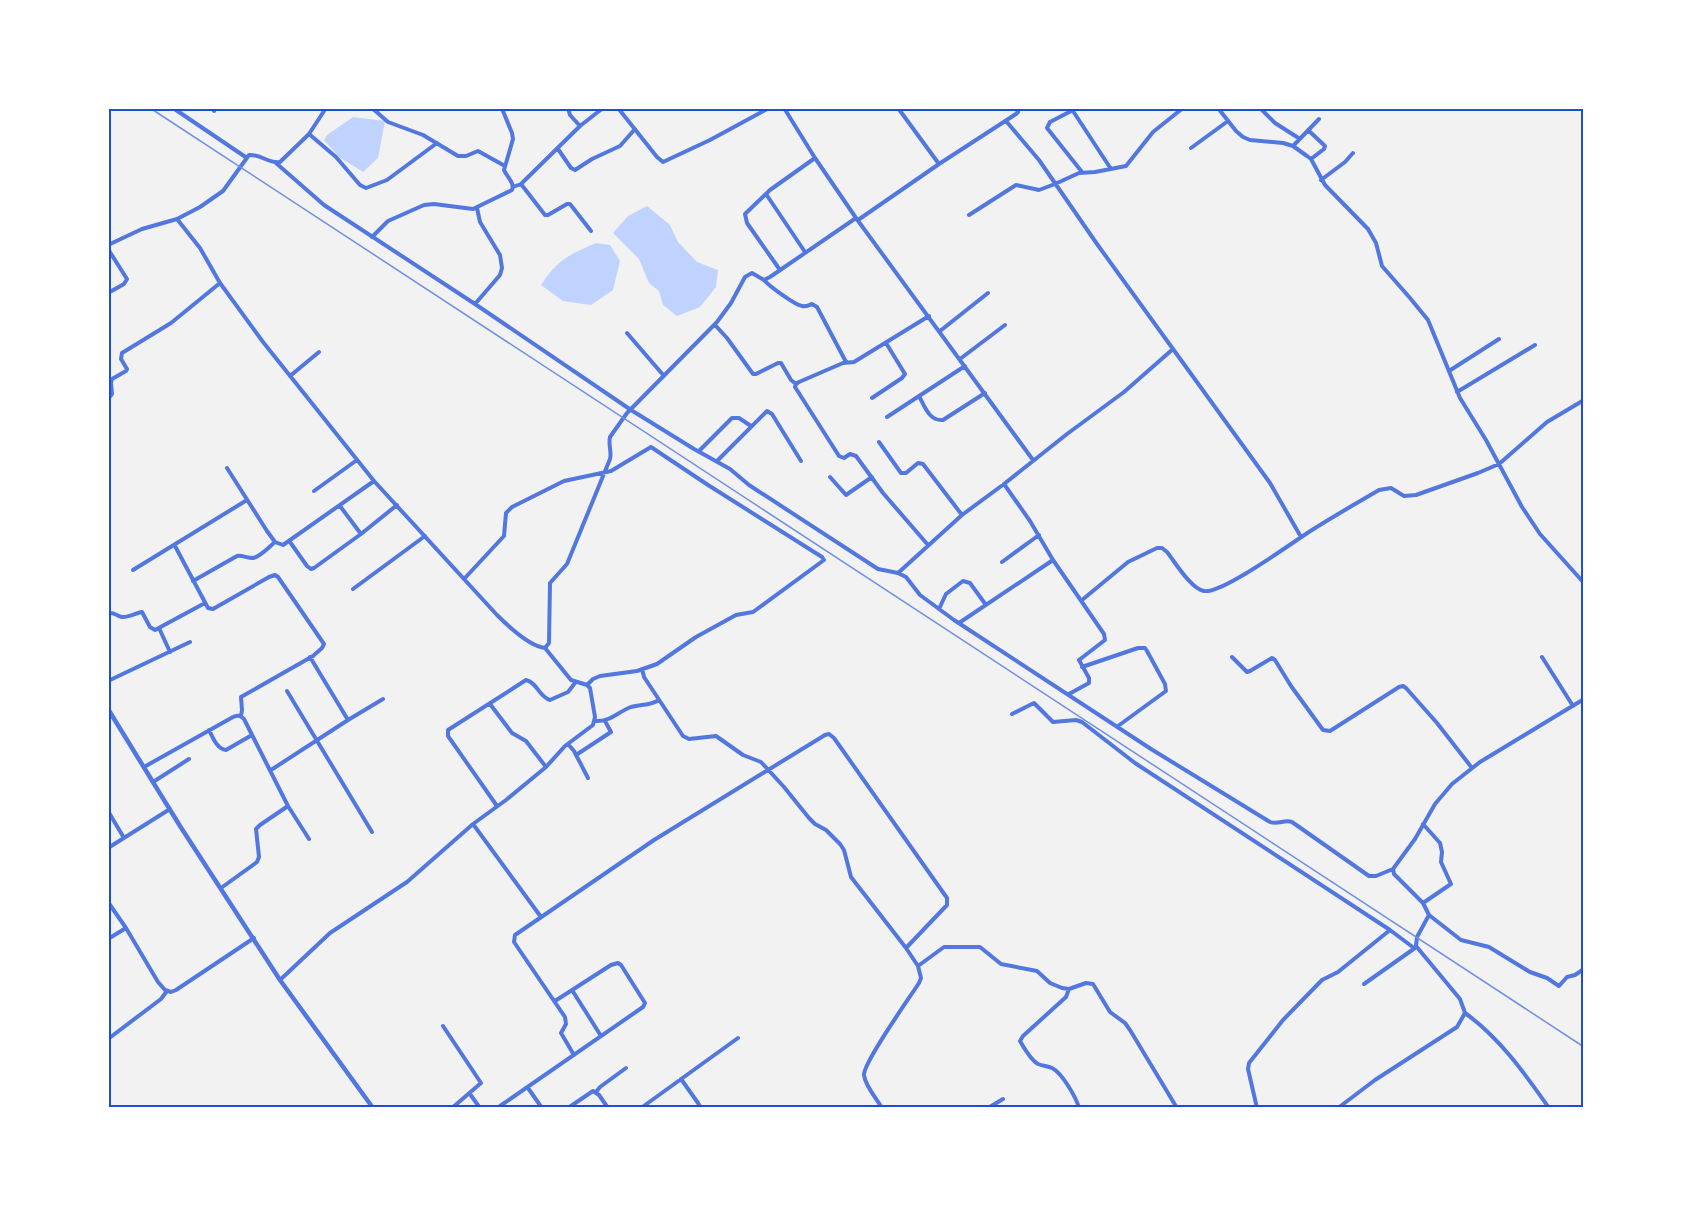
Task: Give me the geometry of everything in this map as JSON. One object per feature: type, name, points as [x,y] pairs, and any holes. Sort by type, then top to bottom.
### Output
[{"type":"street","points":[[173,108],[247,158]]},
{"type":"street","points":[[276,163],[285,158],[309,134],[326,108]]},
{"type":"street","points":[[372,108],[392,124],[423,135],[462,157],[478,151],[505,166]]},
{"type":"street","points":[[503,108],[502,111],[513,139],[505,166],[506,174],[513,187]]},
{"type":"street","points":[[568,108],[568,112],[580,126]]},
{"type":"street","points":[[372,237],[388,220],[424,205],[477,208],[510,192],[580,126],[603,108]]},
{"type":"street","points":[[618,108],[657,158],[663,162],[769,108]]},
{"type":"street","points":[[784,108],[857,219],[1033,460]]},
{"type":"street","points":[[898,108],[939,164]]},
{"type":"street","points":[[764,280],[1006,121],[1018,112],[1016,108]]},
{"type":"street","points":[[969,215],[1016,184],[1040,190],[1082,172],[1122,168],[1130,163],[1153,132],[1183,108]]},
{"type":"street","points":[[1218,108],[1243,137],[1293,146],[1311,159],[1321,180],[1372,235],[1382,267],[1428,320],[1457,392],[1522,507],[1535,528],[1584,583]]},
{"type":"street","points":[[1260,108],[1275,123],[1300,139]]},
{"type":"street","points":[[1082,172],[1047,128],[1050,122],[1074,109],[1111,169]]},
{"type":"street","points":[[1293,146],[1319,119]]},
{"type":"street","points":[[1006,121],[1039,160],[1270,483],[1301,537]]},
{"type":"street","points":[[1191,148],[1228,121]]},
{"type":"street","points":[[558,149],[571,168],[575,170],[620,146],[635,129]]},
{"type":"street","points":[[1308,130],[1325,146],[1311,159]]},
{"type":"street","points":[[309,134],[336,157],[360,185],[366,188],[387,180],[437,143]]},
{"type":"street","points":[[1321,180],[1353,153]]},
{"type":"street","points":[[108,293],[124,284],[127,279],[108,247],[142,229],[177,219],[194,210],[223,191],[249,155],[276,163],[318,201],[632,410],[730,469],[749,485],[878,569],[906,577],[920,595],[959,623],[1240,805],[1270,822],[1292,822],[1369,876],[1376,876],[1393,869],[1415,840],[1435,804],[1452,784],[1472,768],[1584,699]]},
{"type":"street","points":[[780,270],[745,218],[747,212],[766,194],[815,158]]},
{"type":"street","points":[[521,184],[545,215],[570,204],[591,231]]},
{"type":"street","points":[[766,194],[805,252]]},
{"type":"street","points":[[475,304],[500,275],[502,268],[500,255],[480,222],[477,208]]},
{"type":"street","points":[[177,219],[200,248],[220,283],[290,376],[374,481],[512,629],[539,647],[545,648],[571,680],[590,688],[595,721],[546,767],[473,824],[401,886],[330,933],[280,980]]},
{"type":"street","points":[[545,648],[549,643],[550,583],[567,564],[611,454],[610,437],[627,413],[715,325],[731,303],[745,277],[752,273],[764,280],[772,289],[800,305],[812,304],[816,307],[846,362]]},
{"type":"street","points":[[108,399],[112,394],[112,380],[127,369],[121,359],[122,353],[171,323],[220,283]]},
{"type":"street","points":[[940,331],[988,293]]},
{"type":"street","points":[[796,384],[846,362],[854,362],[929,316]]},
{"type":"street","points":[[715,325],[753,374],[781,363],[839,456],[844,458],[853,454],[928,545]]},
{"type":"street","points":[[960,359],[1005,325]]},
{"type":"street","points":[[627,333],[664,376]]},
{"type":"street","points":[[1449,371],[1499,339]]},
{"type":"street","points":[[872,398],[905,374],[886,344]]},
{"type":"street","points":[[1457,392],[1535,345]]},
{"type":"street","points":[[898,573],[962,515],[1124,392],[1173,349]]},
{"type":"street","points":[[290,376],[320,352]]},
{"type":"street","points":[[887,417],[965,366]]},
{"type":"street","points":[[920,396],[931,417],[940,421],[985,393]]},
{"type":"street","points":[[1082,600],[1128,562],[1157,548],[1162,548],[1167,552],[1193,585],[1208,592],[1245,574],[1379,490],[1391,488],[1404,496],[1416,495],[1499,464],[1547,422],[1584,400]]},
{"type":"street","points":[[717,461],[765,412],[769,411],[801,461]]},
{"type":"street","points":[[699,452],[732,418],[739,418],[752,426]]},
{"type":"street","points":[[879,442],[901,473],[906,473],[918,463],[923,464],[962,515]]},
{"type":"street","points":[[464,579],[504,536],[505,518],[512,507],[564,481],[615,470],[649,447],[655,448],[824,560],[753,612],[736,615],[696,637],[657,664],[642,669],[600,676],[587,685]]},
{"type":"street","points":[[314,491],[358,460]]},
{"type":"street","points":[[227,468],[275,542],[283,545],[374,481]]},
{"type":"street","points":[[830,477],[846,495],[872,477]]},
{"type":"street","points":[[1004,484],[1105,637],[1102,642],[1080,657],[1079,662],[1089,678],[1089,683],[1069,694]]},
{"type":"street","points":[[133,570],[247,500]]},
{"type":"street","points":[[290,542],[311,569],[336,553],[397,505]]},
{"type":"street","points":[[340,506],[361,534]]},
{"type":"street","points":[[353,589],[425,536]]},
{"type":"street","points":[[1002,561],[1039,536]]},
{"type":"street","points":[[193,581],[237,556],[252,558],[275,542]]},
{"type":"street","points":[[175,546],[208,608],[213,609],[275,575],[324,644],[310,657],[241,697],[241,716],[288,806],[309,839]]},
{"type":"street","points":[[959,623],[1053,560]]},
{"type":"street","points":[[939,609],[946,594],[963,581],[970,584],[986,605]]},
{"type":"street","points":[[108,613],[113,612],[125,617],[142,612],[150,627],[155,630],[205,603]]},
{"type":"street","points":[[159,628],[170,652]]},
{"type":"street","points":[[108,681],[190,642]]},
{"type":"street","points":[[1082,667],[1138,648],[1144,648],[1147,651],[1166,691],[1118,726]]},
{"type":"street","points":[[310,657],[348,720]]},
{"type":"street","points":[[1232,657],[1247,672],[1268,659],[1275,660],[1291,686],[1326,732],[1403,686],[1437,723],[1472,768]]},
{"type":"street","points":[[1542,657],[1573,706]]},
{"type":"street","points":[[642,669],[680,734],[686,738],[713,735],[720,737],[743,755],[761,762],[809,818],[840,844],[844,850],[851,877],[918,966],[921,973],[920,983],[882,1039],[864,1071],[866,1082],[882,1108]]},
{"type":"street","points":[[497,806],[447,733],[451,728],[526,680],[532,682],[543,697],[550,700],[565,694],[575,683]]},
{"type":"street","points":[[288,692],[372,832]]},
{"type":"street","points":[[271,770],[383,699]]},
{"type":"street","points":[[595,721],[605,721],[631,707],[651,704],[659,700]]},
{"type":"street","points":[[1012,714],[1034,703],[1053,722],[1079,720],[1135,763],[1415,947],[1460,999],[1465,1013],[1494,1037],[1549,1108]]},
{"type":"street","points":[[490,704],[514,735],[526,741],[546,767]]},
{"type":"street","points":[[108,710],[280,980],[373,1108]]},
{"type":"street","points":[[144,767],[233,717],[241,716]]},
{"type":"street","points":[[576,755],[611,732],[605,721]]},
{"type":"street","points":[[209,730],[219,748],[223,750],[252,735]]},
{"type":"street","points":[[574,1055],[562,1036],[561,1030],[567,1020],[514,942],[515,935],[654,840],[825,735],[829,734],[834,738],[947,898],[947,905],[906,948]]},
{"type":"street","points":[[568,744],[588,778]]},
{"type":"street","points":[[153,782],[189,759]]},
{"type":"street","points":[[221,888],[257,862],[259,856],[256,829],[288,806]]},
{"type":"street","points":[[108,848],[170,809]]},
{"type":"street","points":[[108,811],[124,838]]},
{"type":"street","points":[[473,824],[541,917]]},
{"type":"street","points":[[1423,824],[1440,843],[1441,862],[1451,884],[1423,903]]},
{"type":"street","points":[[1393,869],[1394,874],[1423,903],[1429,915],[1461,940],[1489,946],[1530,972],[1547,978],[1557,985],[1584,969]]},
{"type":"street","points":[[108,902],[158,982],[171,992],[254,938]]},
{"type":"street","points":[[1364,984],[1415,947],[1417,937],[1429,915]]},
{"type":"street","points":[[108,939],[126,928]]},
{"type":"street","points":[[1257,1108],[1248,1066],[1256,1054],[1283,1020],[1322,980],[1338,972],[1390,930]]},
{"type":"street","points":[[918,966],[944,948],[980,947],[1001,964],[1037,971],[1062,988],[1069,989],[1089,982],[1096,987],[1110,1012],[1125,1023],[1130,1030],[1177,1108]]},
{"type":"street","points":[[500,1106],[643,1007],[645,1003],[621,965],[614,963],[555,1001]]},
{"type":"street","points":[[1069,989],[1066,997],[1020,1041],[1035,1062],[1056,1071],[1070,1089],[1079,1108]]},
{"type":"street","points":[[572,990],[601,1036]]},
{"type":"street","points":[[108,1040],[161,999],[167,991]]},
{"type":"street","points":[[1338,1108],[1375,1080],[1457,1027],[1465,1013]]},
{"type":"street","points":[[443,1026],[480,1081],[479,1086],[452,1108]]},
{"type":"street","points":[[641,1108],[738,1038]]},
{"type":"street","points":[[568,1108],[592,1091],[596,1092],[626,1068]]},
{"type":"street","points":[[681,1079],[700,1108]]},
{"type":"street","points":[[528,1088],[542,1108]]},
{"type":"street","points":[[596,1092],[608,1108]]},
{"type":"street","points":[[470,1094],[480,1108]]},
{"type":"street","points":[[988,1108],[1003,1099]]},
{"type":"water","points":[[353,117],[385,121],[378,158],[363,172],[339,157],[324,140],[327,135]]},
{"type":"water","points":[[647,206],[670,225],[678,242],[697,262],[718,270],[716,287],[700,307],[677,316],[663,305],[659,291],[649,283],[639,259],[613,233],[628,216]]},
{"type":"water","points":[[596,243],[610,245],[620,261],[613,290],[591,305],[563,301],[541,285],[553,269],[565,259]]},
{"type":"railway","points":[[150,108],[1584,1047]]}]
